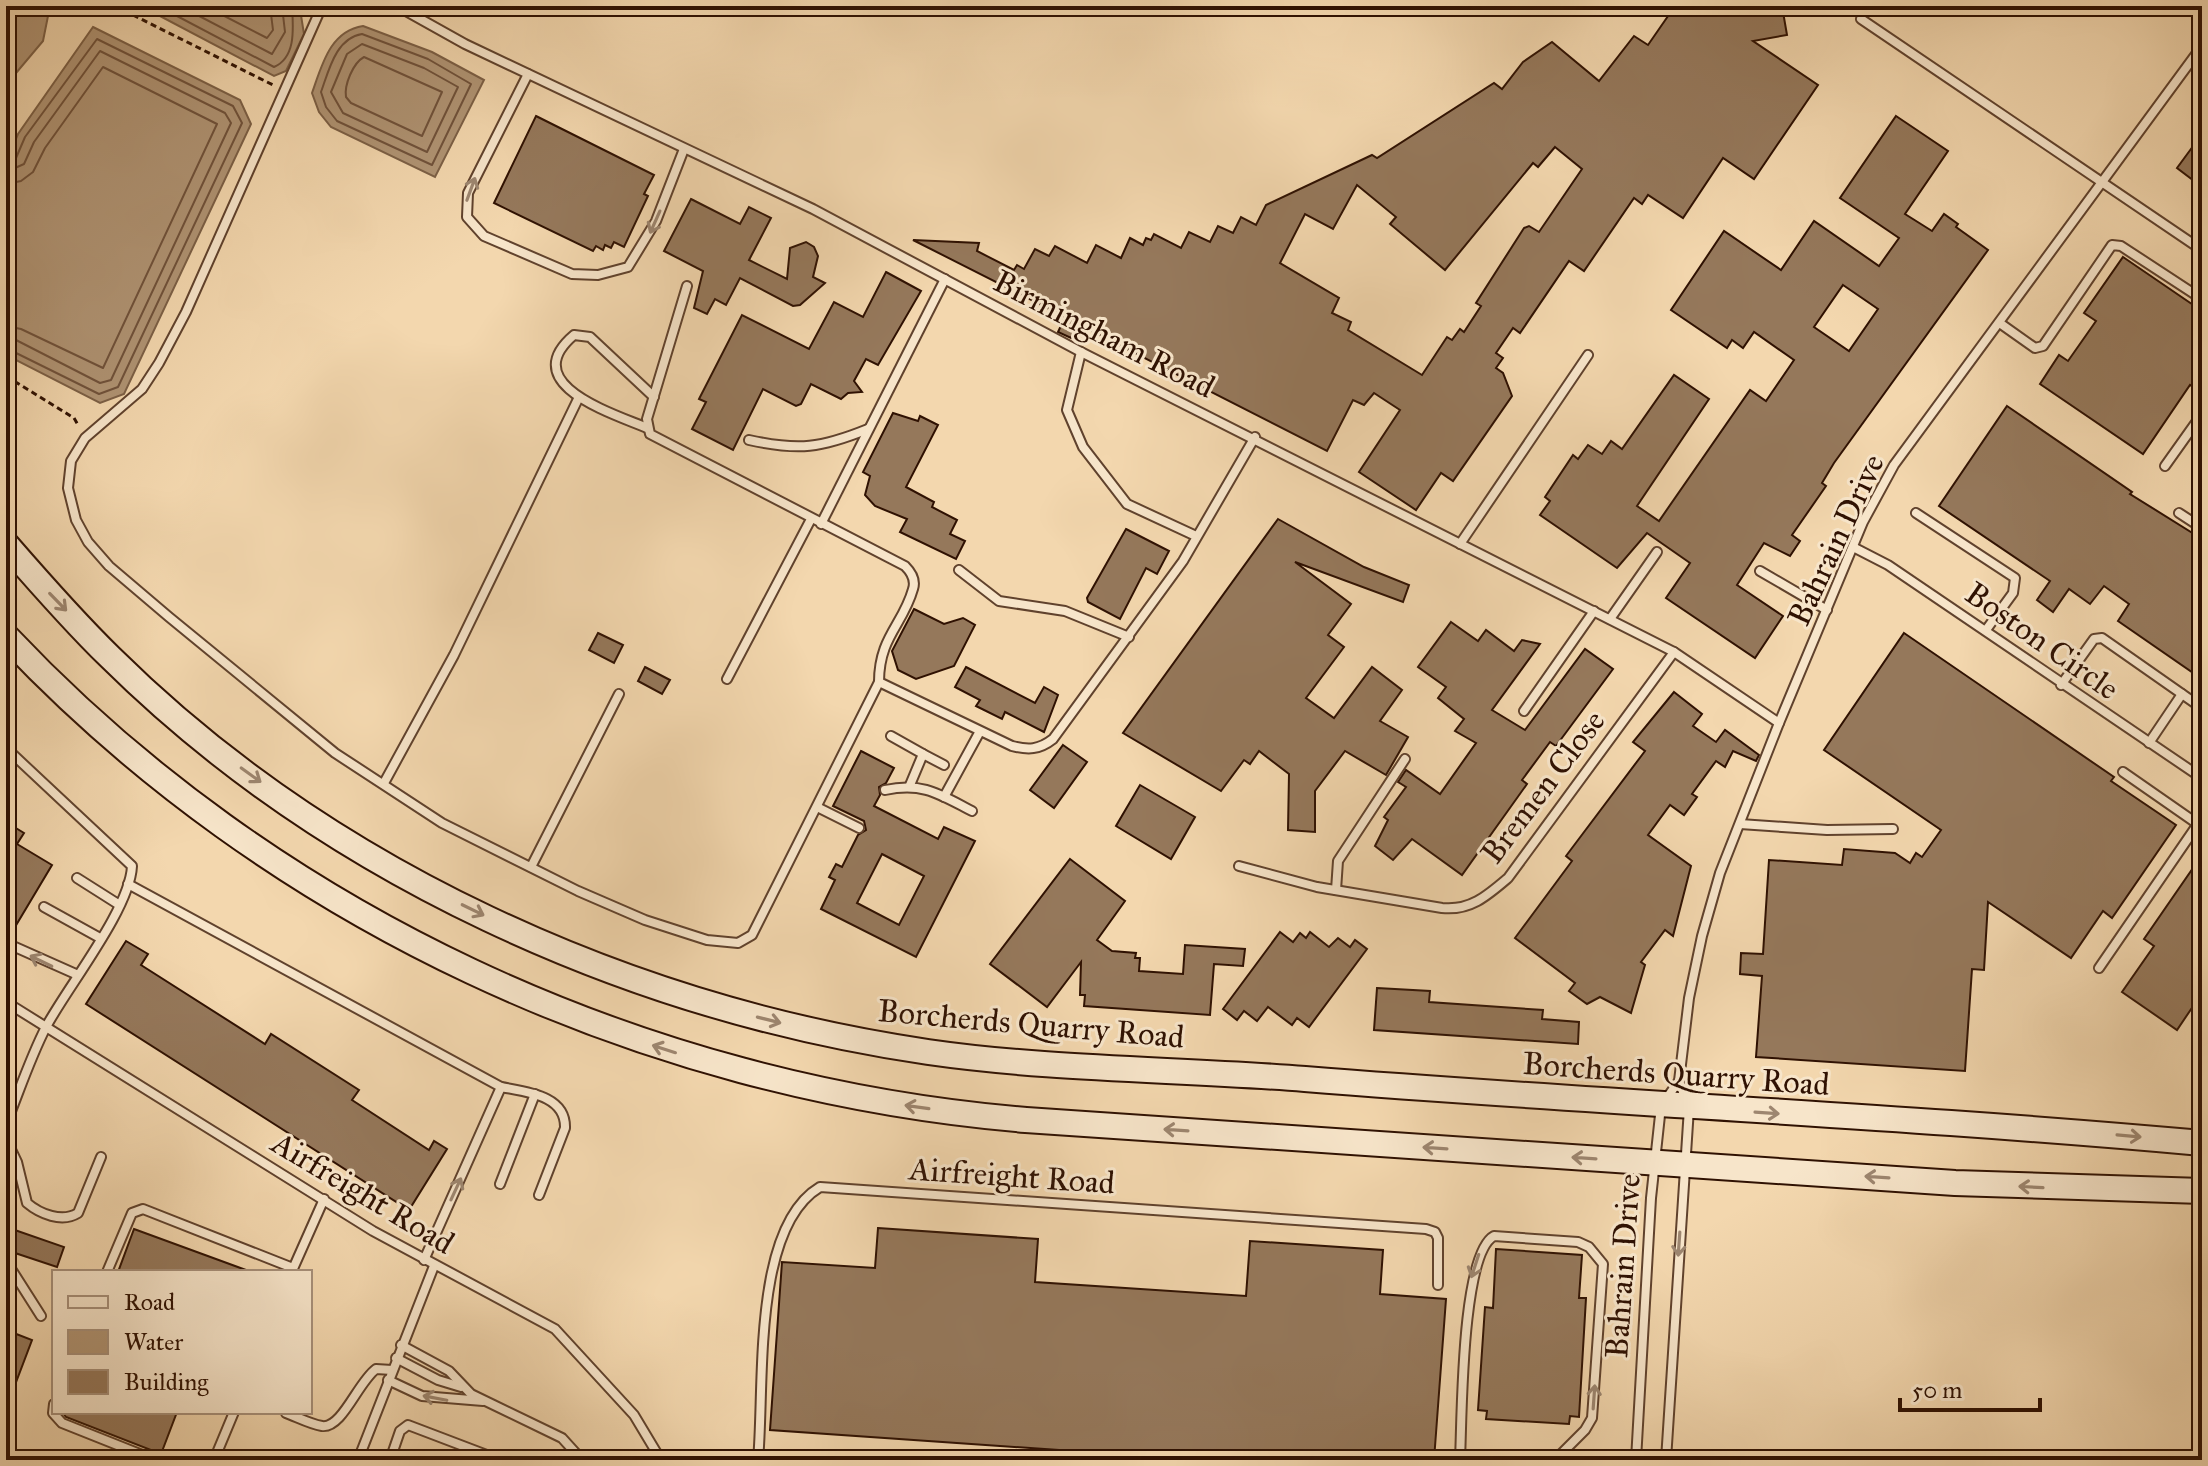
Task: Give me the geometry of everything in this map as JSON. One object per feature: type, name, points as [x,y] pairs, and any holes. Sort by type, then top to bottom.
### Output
[{"type":"main road","name":"Borcherds Quarry Road","points":[[6,544],[126,673],[205,740],[277,794],[353,843],[442,894],[536,939],[632,978],[780,1023],[958,1056],[1689,1108],[1995,1125],[2202,1143]]},
{"type":"main road","points":[[6,636],[60,692],[158,776],[243,840],[327,894],[486,979],[649,1044],[798,1085],[962,1113],[1654,1161],[1686,1166],[2008,1186],[2202,1191]]},
{"type":"lane","points":[[322,6],[186,312],[159,363],[142,389],[85,438],[71,461],[68,488],[76,520],[88,542],[132,586],[335,753],[442,823],[645,920],[707,940],[738,943],[752,935],[765,911],[879,682],[883,649],[913,589],[912,576],[896,561],[658,441],[647,428],[578,399],[561,379],[556,366],[560,347],[574,335],[590,337],[654,397]]},
{"type":"lane","name":"Birmingham Road","points":[[397,6],[528,74],[813,209],[1081,352],[1255,437],[1674,652],[1779,723]]},
{"type":"lane","points":[[1861,19],[2202,250]]},
{"type":"lane","name":"Bahrain Drive","points":[[1666,1460],[1689,1108],[1679,1081],[1689,998],[1720,873],[1853,547],[1894,465],[2001,324],[2202,46]]},
{"type":"lane","points":[[528,74],[468,193],[467,217],[484,236],[572,274],[598,275],[628,267],[656,221],[684,149]]},
{"type":"lane","points":[[2001,324],[2035,348],[2043,346],[2112,245],[2121,246],[2202,299]]},
{"type":"lane","points":[[821,524],[945,279]]},
{"type":"lane","points":[[647,428],[687,286]]},
{"type":"lane","points":[[1081,352],[1067,410],[1083,447],[1127,504],[1196,536]]},
{"type":"lane","points":[[1460,544],[1588,355]]},
{"type":"lane","points":[[384,783],[461,640],[578,399]]},
{"type":"lane","points":[[2165,466],[2202,414]]},
{"type":"lane","points":[[749,440],[786,448],[815,448],[869,429]]},
{"type":"lane","points":[[879,682],[979,733],[1027,750],[1048,743],[1129,637],[1196,536],[1255,437]]},
{"type":"lane","points":[[1916,513],[2015,578],[2013,593],[1986,630]]},
{"type":"lane","points":[[2179,513],[2202,528]]},
{"type":"lane","points":[[727,679],[811,519]]},
{"type":"lane","name":"Boston Circle","points":[[1853,547],[1888,565],[2202,778]]},
{"type":"lane","points":[[1610,619],[1657,552]]},
{"type":"lane","points":[[959,570],[999,601],[1065,611],[1129,637]]},
{"type":"lane","points":[[1760,571],[1827,610]]},
{"type":"lane","points":[[1524,711],[1594,611]]},
{"type":"lane","points":[[2061,685],[2094,639],[2102,638],[2202,708]]},
{"type":"lane","name":"Bremen Close","points":[[1239,866],[1336,890],[1458,910],[1484,898],[1508,878],[1674,652]]},
{"type":"lane","points":[[531,867],[619,694]]},
{"type":"lane","points":[[2149,743],[2182,694]]},
{"type":"lane","points":[[944,797],[979,733]]},
{"type":"lane","points":[[891,736],[944,765]]},
{"type":"lane","points":[[6,748],[132,866],[128,884],[100,938],[46,1028],[6,1124]]},
{"type":"lane","points":[[910,785],[923,754]]},
{"type":"lane","points":[[1336,890],[1338,861],[1405,759]]},
{"type":"lane","points":[[2099,968],[2201,823],[2123,772]]},
{"type":"lane","points":[[885,790],[910,785],[972,811]]},
{"type":"lane","points":[[817,807],[859,828]]},
{"type":"lane","points":[[1740,824],[1827,830],[1893,829]]},
{"type":"lane","points":[[77,878],[118,904]]},
{"type":"lane","points":[[128,884],[501,1087],[535,1094],[559,1107],[565,1117],[565,1128],[539,1195]]},
{"type":"lane","points":[[44,907],[100,938]]},
{"type":"lane","points":[[6,943],[78,975]]},
{"type":"lane","name":"Airfreight Road","points":[[6,1002],[434,1266],[525,1310],[555,1329],[634,1415],[661,1460]]},
{"type":"lane","name":"Bahrain Drive","points":[[1636,1460],[1654,1161],[1661,1106],[1679,1081]]},
{"type":"lane","points":[[424,1260],[501,1087]]},
{"type":"lane","points":[[500,1184],[535,1094]]},
{"type":"lane","points":[[6,1139],[17,1162],[27,1203],[53,1216],[68,1218],[78,1213],[101,1157]]},
{"type":"lane","name":"Airfreight Road","points":[[758,1460],[774,1262],[800,1205],[820,1187],[1426,1229],[1435,1232],[1438,1238],[1438,1285]]},
{"type":"lane","points":[[108,1270],[132,1213],[143,1209],[292,1270],[324,1199]]},
{"type":"lane","points":[[1460,1460],[1471,1281],[1484,1243],[1494,1236],[1578,1242],[1589,1247],[1603,1264],[1592,1418],[1585,1430],[1555,1460]]},
{"type":"lane","points":[[6,1261],[41,1316]]},
{"type":"lane","points":[[358,1460],[434,1266]]},
{"type":"lane","points":[[401,1345],[449,1371],[461,1387]]},
{"type":"lane","points":[[396,1358],[551,1431],[582,1460]]},
{"type":"lane","points":[[289,1414],[322,1426],[331,1425],[344,1412],[364,1378],[376,1369],[392,1370]]},
{"type":"lane","points":[[388,1380],[422,1396],[485,1401]]},
{"type":"lane","points":[[54,1414],[62,1423],[155,1460]]},
{"type":"lane","points":[[214,1460],[233,1414]]},
{"type":"lane","points":[[390,1460],[400,1431],[408,1425],[500,1460]]},
{"type":"path","points":[[115,6],[283,90]]},
{"type":"path","points":[[6,376],[74,418],[85,438]]},
{"type":"water","points":[[6,6],[50,6],[43,41],[6,85]]},
{"type":"water","points":[[141,6],[294,6],[300,9],[304,34],[286,71],[274,76]]},
{"type":"water","points":[[363,26],[432,52],[484,80],[435,177],[331,127],[319,112],[312,93],[329,51],[343,35]]},
{"type":"water","points":[[93,27],[240,100],[251,124],[124,394],[100,403],[6,355],[6,162],[18,134]]},
{"type":"building","points":[[1675,6],[1782,6],[1787,35],[1753,41],[1818,85],[1754,179],[1723,158],[1683,218],[1648,195],[1642,204],[1634,198],[1584,271],[1569,261],[1520,333],[1513,328],[1496,353],[1503,358],[1496,368],[1503,373],[1512,396],[1453,481],[1441,473],[1416,510],[1359,472],[1400,410],[1374,393],[1364,405],[1353,400],[1327,451],[1078,324],[1071,338],[1058,332],[1065,317],[913,240],[979,243],[977,251],[1014,270],[1017,265],[1024,269],[1035,249],[1049,256],[1055,246],[1087,263],[1096,245],[1121,258],[1130,238],[1143,245],[1146,238],[1151,240],[1154,234],[1181,248],[1189,232],[1210,242],[1218,226],[1233,233],[1241,217],[1256,225],[1266,205],[1372,155],[1377,158],[1494,83],[1502,89],[1523,62],[1552,42],[1599,81],[1634,36],[1648,45]],"holes":[[[1555,147],[1582,169],[1539,232],[1529,226],[1524,228],[1476,303],[1481,306],[1464,332],[1460,329],[1452,340],[1447,337],[1422,375],[1348,330],[1351,322],[1332,313],[1339,298],[1280,263],[1305,214],[1333,229],[1357,185],[1396,217],[1390,224],[1445,270],[1533,163],[1538,167]]]},
{"type":"building","points":[[536,116],[654,175],[644,194],[648,196],[624,247],[614,242],[611,248],[605,245],[603,250],[596,246],[593,251],[494,203]]},
{"type":"building","points":[[1896,116],[1948,151],[1905,214],[1932,231],[1944,214],[1958,224],[1956,227],[1988,250],[1834,463],[1822,483],[1826,486],[1792,535],[1800,541],[1790,556],[1764,543],[1737,585],[1783,616],[1755,658],[1666,598],[1690,563],[1647,533],[1617,568],[1540,515],[1550,501],[1545,497],[1573,455],[1578,459],[1588,445],[1602,454],[1611,441],[1622,449],[1674,375],[1709,399],[1637,506],[1659,521],[1750,390],[1766,401],[1794,360],[1754,332],[1743,348],[1732,340],[1727,348],[1671,310],[1724,231],[1781,270],[1814,221],[1879,266],[1899,238],[1840,198]],"holes":[[[1843,285],[1878,309],[1849,351],[1814,327]]]},
{"type":"building","points":[[2202,134],[2202,187],[2177,168]]},
{"type":"building","points":[[691,199],[740,224],[749,207],[771,218],[749,260],[787,279],[790,248],[806,242],[814,247],[818,256],[813,277],[825,283],[800,305],[793,306],[740,278],[726,305],[715,299],[707,314],[694,308],[703,271],[664,251]]},
{"type":"building","points":[[2123,257],[2202,311],[2202,393],[2190,385],[2143,454],[2040,384],[2059,355],[2068,361],[2096,321],[2084,313]]},
{"type":"building","points":[[886,272],[921,291],[878,365],[866,359],[854,381],[862,392],[848,393],[841,399],[811,384],[801,404],[796,406],[763,389],[733,450],[692,429],[706,402],[699,399],[742,315],[809,349],[834,302],[863,317]]},
{"type":"building","points":[[2007,406],[2132,492],[2130,494],[2202,539],[2202,679],[2118,621],[2129,604],[2104,586],[2090,604],[2069,589],[2053,612],[2037,600],[2050,581],[1939,506]]},
{"type":"building","points":[[893,413],[918,421],[920,416],[938,425],[906,487],[934,502],[932,507],[957,520],[950,534],[965,541],[956,559],[900,532],[907,519],[875,506],[865,495],[870,476],[863,472]]},
{"type":"building","points":[[1278,519],[1364,567],[1409,585],[1403,602],[1295,562],[1351,604],[1328,635],[1344,647],[1306,698],[1334,718],[1372,667],[1402,690],[1380,721],[1408,737],[1386,775],[1345,751],[1315,791],[1315,832],[1288,830],[1289,774],[1259,751],[1250,764],[1244,760],[1221,791],[1123,733]]},
{"type":"building","points":[[1126,529],[1169,551],[1157,574],[1146,568],[1120,619],[1088,602],[1087,598]]},
{"type":"building","points":[[914,609],[944,624],[963,618],[975,625],[954,666],[916,679],[898,670],[892,651]]},
{"type":"building","points":[[1451,622],[1478,641],[1486,630],[1514,651],[1522,640],[1540,644],[1492,710],[1525,730],[1585,649],[1613,669],[1556,746],[1550,742],[1522,780],[1527,784],[1462,875],[1412,839],[1393,860],[1375,846],[1388,820],[1384,817],[1406,787],[1398,782],[1406,770],[1440,794],[1476,743],[1455,731],[1464,719],[1438,698],[1446,687],[1418,667]]},
{"type":"building","points":[[598,633],[623,645],[614,663],[589,650]]},
{"type":"building","points":[[1904,633],[2114,777],[2111,781],[2176,825],[2112,918],[2103,911],[2071,958],[1988,902],[1984,970],[1972,969],[1965,1071],[1756,1057],[1762,976],[1740,974],[1741,953],[1763,954],[1769,860],[1842,865],[1844,849],[1895,853],[1910,863],[1916,853],[1922,857],[1941,830],[1824,750]]},
{"type":"building","points":[[645,667],[670,680],[662,694],[638,681]]},
{"type":"building","points":[[966,667],[1035,703],[1044,687],[1058,695],[1044,732],[1005,712],[1002,719],[976,706],[980,700],[955,687]]},
{"type":"building","points":[[1674,692],[1702,714],[1693,726],[1716,742],[1725,730],[1759,755],[1756,761],[1733,751],[1725,767],[1716,761],[1692,794],[1697,797],[1684,815],[1670,805],[1648,835],[1691,866],[1673,936],[1665,930],[1641,962],[1645,965],[1631,1013],[1600,997],[1587,1004],[1569,991],[1575,983],[1515,938],[1572,861],[1566,856],[1645,751],[1633,742]]},
{"type":"building","points":[[1063,745],[1087,762],[1054,808],[1030,790]]},
{"type":"building","points":[[861,751],[894,768],[886,783],[879,787],[880,795],[874,806],[938,839],[944,827],[975,841],[916,957],[821,909],[835,880],[829,877],[836,864],[842,867],[858,835],[866,830],[864,821],[833,806]],"holes":[[[882,854],[924,876],[899,925],[857,903]]]},
{"type":"building","points":[[1140,785],[1195,817],[1171,859],[1116,826]]},
{"type":"building","points":[[6,822],[24,833],[17,844],[52,865],[9,937]]},
{"type":"building","points":[[2202,855],[2202,993],[2177,1030],[2122,992],[2154,946],[2144,939]]},
{"type":"building","points":[[1070,859],[1125,901],[1097,940],[1112,951],[1136,953],[1135,958],[1140,958],[1139,971],[1183,974],[1185,945],[1245,949],[1243,966],[1214,964],[1210,1015],[1084,1006],[1085,995],[1080,995],[1081,962],[1047,1007],[990,964]]},
{"type":"building","points":[[1280,932],[1293,942],[1300,933],[1306,938],[1310,932],[1329,947],[1338,938],[1350,947],[1355,940],[1367,949],[1309,1027],[1297,1018],[1292,1025],[1268,1007],[1257,1021],[1244,1011],[1237,1020],[1223,1009]]},
{"type":"building","points":[[126,941],[148,954],[141,965],[265,1044],[271,1034],[359,1090],[352,1100],[429,1150],[434,1141],[447,1149],[409,1210],[86,1004]]},
{"type":"building","points":[[1377,988],[1430,991],[1429,1002],[1543,1010],[1542,1019],[1579,1022],[1578,1044],[1374,1030]]},
{"type":"building","points":[[9,1228],[64,1247],[57,1267],[6,1250]]},
{"type":"building","points":[[878,1228],[1038,1239],[1035,1282],[1246,1296],[1250,1241],[1383,1250],[1380,1294],[1446,1299],[1434,1460],[1203,1460],[770,1430],[782,1262],[875,1268]]},
{"type":"building","points":[[134,1229],[246,1270],[119,1270]]},
{"type":"building","points":[[1496,1249],[1582,1255],[1579,1298],[1586,1298],[1579,1417],[1570,1416],[1569,1424],[1486,1419],[1487,1411],[1478,1410],[1485,1307],[1493,1308]]},
{"type":"building","points":[[6,1330],[32,1340],[7,1406],[6,1406]]},
{"type":"building","points":[[64,1414],[176,1414],[161,1454]]}]
